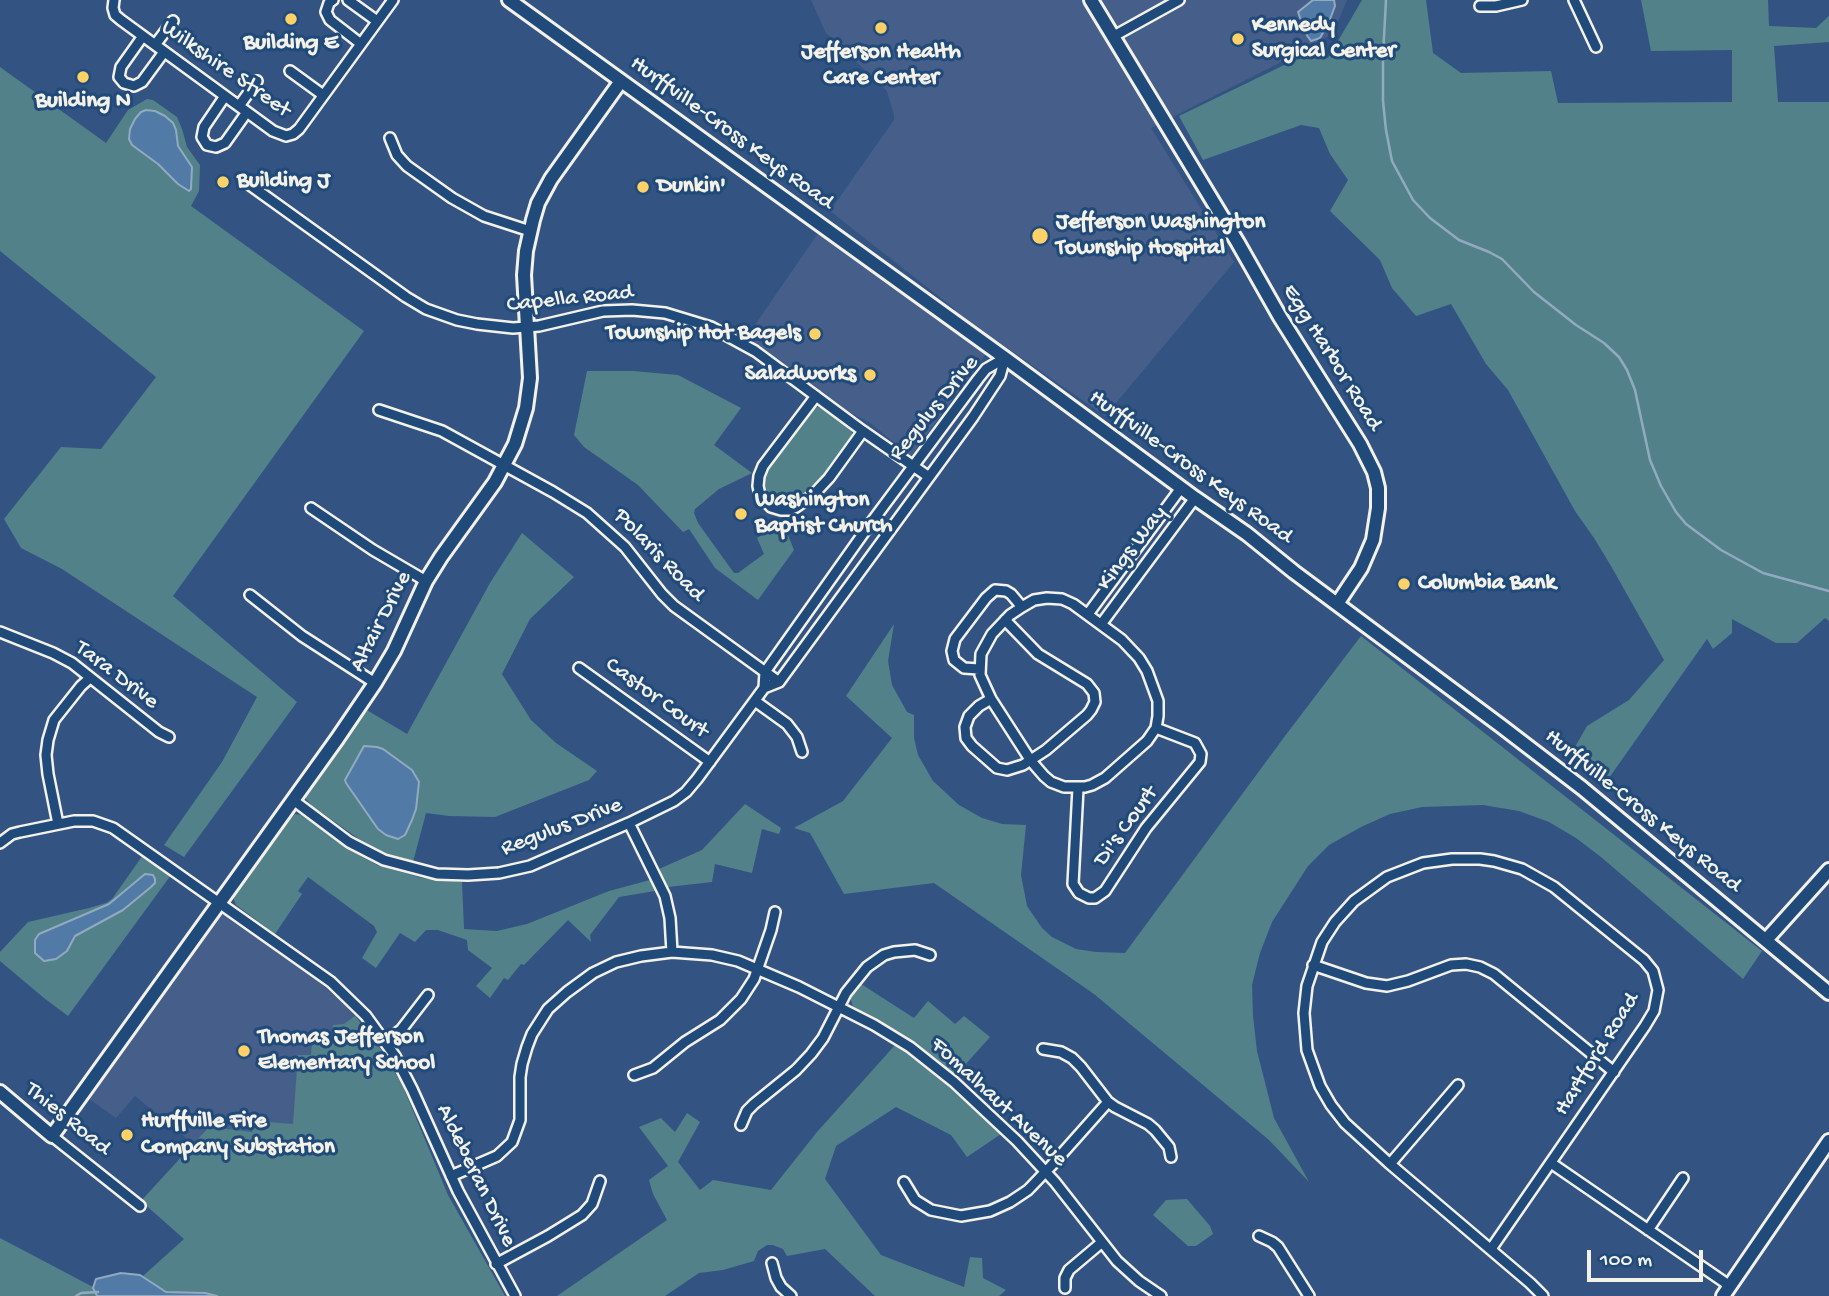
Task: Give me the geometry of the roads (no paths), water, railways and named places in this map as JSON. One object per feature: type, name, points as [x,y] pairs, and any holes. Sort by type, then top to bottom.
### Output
[{"type":"main road","name":"Hurffville-Cross Keys Road","points":[[509,0],[1247,534],[1582,788],[1829,993]]},
{"type":"main road","name":"Egg Harbor Road","points":[[1091,0],[1369,461],[1378,488],[1378,518],[1373,540],[1358,573],[1337,604]]},
{"type":"main road","name":"Altair Drive","points":[[52,1136],[376,683],[426,581],[505,465],[519,435],[528,399],[530,369],[524,275],[530,231],[538,203],[551,179],[621,81]]},
{"type":"main road","points":[[1357,619],[1350,600],[1358,573]]},
{"type":"main road","points":[[1766,940],[1829,870]]},
{"type":"main road","name":"Thies Road","points":[[0,1092],[52,1136]]},
{"type":"main road","points":[[1727,1291],[1829,1140]]},
{"type":"street","name":"Wilkshire Street","points":[[114,0],[115,15],[273,131],[286,136],[299,129],[393,0]]},
{"type":"street","points":[[333,0],[326,12],[330,20],[361,44]]},
{"type":"street","points":[[348,0],[377,21]]},
{"type":"street","points":[[1114,36],[1179,0]]},
{"type":"street","points":[[1480,6],[1496,6],[1522,0]]},
{"type":"street","points":[[1574,0],[1596,47]]},
{"type":"street","points":[[155,45],[173,21]]},
{"type":"street","points":[[143,37],[121,67],[119,77],[124,83],[134,86],[142,82],[164,52]]},
{"type":"street","points":[[290,71],[323,95]]},
{"type":"street","points":[[225,96],[204,127],[202,137],[206,145],[216,147],[225,143],[257,81]]},
{"type":"street","points":[[390,138],[401,160],[452,198],[484,216],[530,231]]},
{"type":"street","name":"Capella Road","points":[[250,185],[393,289],[426,309],[457,320],[513,328],[539,326],[587,314],[618,310],[650,311],[711,327],[741,342],[929,477]]},
{"type":"street","name":"Regulus Drive","points":[[765,672],[986,369],[1005,358]]},
{"type":"street","name":"Regulus Drive","points":[[779,682],[971,419],[1000,376],[1005,358]]},
{"type":"street","points":[[816,396],[759,476],[760,495],[771,506],[789,510],[813,495],[829,478],[863,431]]},
{"type":"street","points":[[956,409],[971,419]]},
{"type":"street","name":"Polaris Road","points":[[379,410],[442,430],[569,501],[595,519],[625,547],[674,606],[779,682]]},
{"type":"street","name":"Kings Way","points":[[1088,614],[1181,488]]},
{"type":"street","name":"Kings Way","points":[[1101,623],[1195,498]]},
{"type":"street","points":[[311,508],[373,550],[426,581]]},
{"type":"street","points":[[979,669],[964,668],[954,660],[952,651],[955,639],[995,590],[1011,594],[1022,607]]},
{"type":"street","points":[[250,595],[302,636],[376,683]]},
{"type":"street","points":[[1041,598],[1058,598],[1088,614],[1128,646],[1146,671],[1158,701],[1158,716],[1156,728],[1142,747],[1105,778],[1078,788],[1051,782],[1031,761],[991,699],[979,669],[984,646],[992,634],[1004,620],[1022,607],[1041,598]]},
{"type":"street","points":[[991,699],[969,716],[965,727],[966,738],[997,768],[1002,769],[1013,769],[1031,761],[1051,747],[1094,706],[1095,698],[1087,684],[1038,654],[1004,620]]},
{"type":"street","name":"Tara Drive","points":[[0,632],[72,663],[169,737]]},
{"type":"street","name":"Castor Court","points":[[579,668],[710,762]]},
{"type":"street","points":[[765,672],[764,688],[779,682]]},
{"type":"street","points":[[58,824],[48,774],[48,740],[54,720],[81,685],[90,678]]},
{"type":"street","name":"Regulus Drive","points":[[293,800],[349,842],[372,855],[397,864],[437,874],[507,872],[530,866],[629,823],[681,796],[692,786],[764,688]]},
{"type":"street","points":[[755,701],[787,724],[797,737],[802,752]]},
{"type":"street","name":"Di's Court","points":[[1078,788],[1073,884],[1079,893],[1095,898],[1105,891],[1146,828],[1200,762],[1200,750],[1195,743],[1156,728]]},
{"type":"street","name":"Aldeberan Drive","points":[[0,844],[12,834],[58,824],[93,821],[113,828],[331,982],[357,1006],[385,1041],[407,1078],[451,1176],[515,1296]]},
{"type":"street","points":[[629,823],[666,897],[672,952]]},
{"type":"street","name":"Hartford Road","points":[[1491,1249],[1654,1012],[1658,990],[1653,971],[1644,960],[1561,892],[1522,869],[1480,859],[1452,859],[1423,863],[1387,877],[1343,911],[1322,942],[1307,986],[1304,1013],[1306,1041],[1313,1069],[1325,1096],[1338,1115],[1390,1164],[1543,1296]]},
{"type":"street","points":[[634,1076],[653,1068],[685,1042],[710,1027],[746,994],[758,969],[775,912]]},
{"type":"street","points":[[741,1125],[747,1111],[811,1054],[823,1038],[853,982],[867,967],[894,951],[915,950],[930,955]]},
{"type":"street","name":"Fomalhaut Avenue","points":[[451,1176],[497,1156],[515,1136],[520,1120],[523,1058],[532,1034],[551,1006],[585,978],[616,962],[653,953],[712,955],[758,969],[839,1007],[894,1036],[930,1063],[1000,1125],[1046,1172],[1101,1242],[1129,1272],[1161,1296]]},
{"type":"street","points":[[1313,965],[1366,984],[1387,986],[1455,964],[1480,967],[1494,974],[1614,1072]]},
{"type":"street","points":[[385,1041],[401,1030],[428,995]]},
{"type":"street","points":[[1043,1049],[1061,1052],[1072,1058],[1108,1102],[1155,1130],[1169,1147],[1171,1157]]},
{"type":"street","points":[[1390,1164],[1458,1085]]},
{"type":"street","points":[[904,1182],[915,1200],[931,1210],[950,1215],[990,1211],[1028,1190],[1108,1102]]},
{"type":"street","name":"Thies Road","points":[[52,1136],[140,1206]]},
{"type":"street","points":[[1551,1163],[1648,1230],[1727,1291]]},
{"type":"street","points":[[1648,1230],[1684,1178]]},
{"type":"street","points":[[496,1264],[582,1215],[592,1204],[600,1181]]},
{"type":"street","points":[[1259,1236],[1278,1247],[1309,1296]]},
{"type":"street","points":[[1065,1288],[1065,1278],[1069,1270],[1101,1242]]},
{"type":"street","points":[[772,1263],[776,1279],[791,1296]]},
{"type":"waterway","points":[[1386,0],[1383,55],[1386,130],[1392,161],[1413,200],[1430,218],[1459,240],[1502,259],[1534,292],[1619,357],[1635,390],[1650,460],[1661,486],[1686,524],[1721,550],[1763,573],[1829,591]]},
{"type":"waterway","points":[[76,1296],[98,1292]]},
{"type":"place","name":"Building E","points":[[291,19]]},
{"type":"place","name":"Jefferson Health Care Center","points":[[881,28]]},
{"type":"place","name":"Kennedy Surgical Center","points":[[1238,39]]},
{"type":"place","name":"Building N","points":[[83,77]]},
{"type":"place","name":"Building J","points":[[223,182]]},
{"type":"place","name":"Dunkin'","points":[[643,187]]},
{"type":"place","name":"Jefferson Washington Township Hospital","points":[[1040,236]]},
{"type":"place","name":"Township Hot Bagels","points":[[815,334]]},
{"type":"place","name":"Saladworks","points":[[870,375]]},
{"type":"place","name":"Washington Baptist Church","points":[[741,514]]},
{"type":"place","name":"Columbia Bank","points":[[1404,584]]},
{"type":"place","name":"Thomas Jefferson Elementary School","points":[[244,1051]]},
{"type":"place","name":"Hurffville Fire Company Substation","points":[[127,1135]]}]
